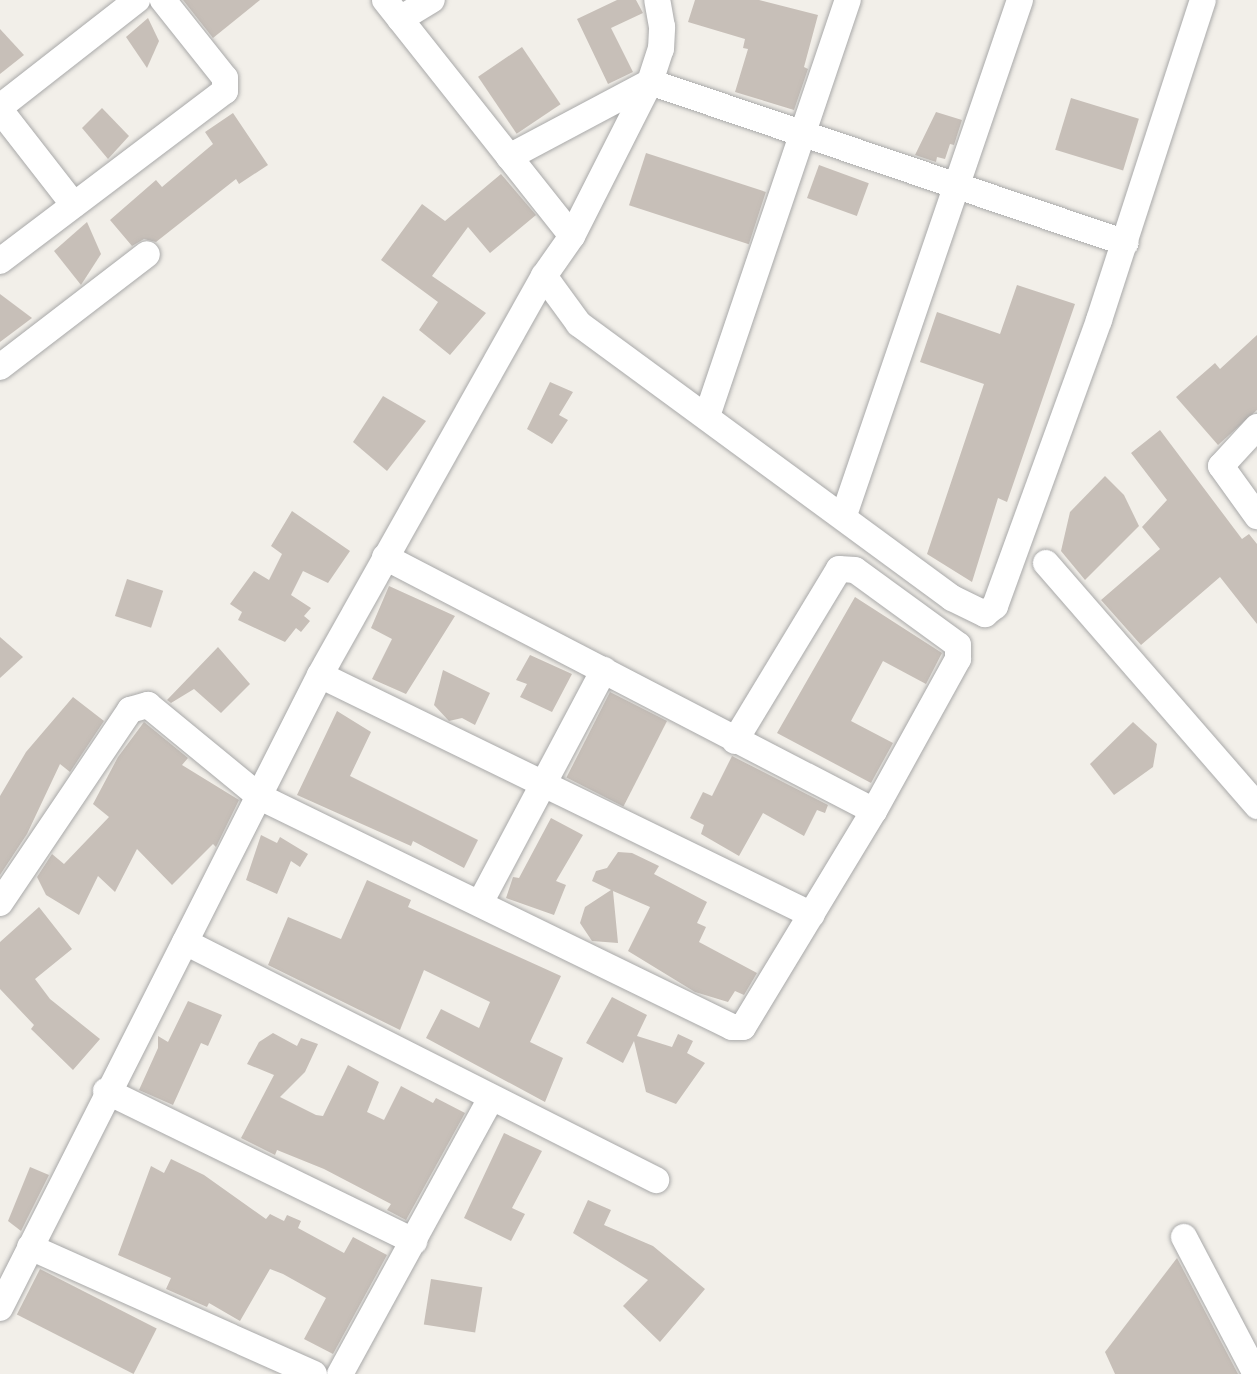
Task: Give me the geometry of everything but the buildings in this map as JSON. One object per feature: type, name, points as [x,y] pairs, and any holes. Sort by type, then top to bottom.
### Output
[{"type":"street","points":[[74,205],[0,108],[137,0]]},
{"type":"street","points":[[0,261],[227,88],[225,78],[163,0]]},
{"type":"street","points":[[432,0],[393,9],[572,236]]},
{"type":"street","points":[[657,0],[663,27]]},
{"type":"street","points":[[0,1308],[106,1091],[260,797],[320,675],[544,276],[572,236],[650,82],[671,0]]},
{"type":"street","points":[[706,416],[848,0]]},
{"type":"street","points":[[844,515],[1020,0]]},
{"type":"street","points":[[544,276],[579,324],[972,611],[985,614],[995,606],[1126,243],[1203,0]]},
{"type":"street","points":[[509,156],[650,82],[1126,243]]},
{"type":"street","points":[[0,367],[147,254]]},
{"type":"street","points":[[1257,428],[1221,466],[1257,516]]},
{"type":"street","points":[[385,557],[874,811]]},
{"type":"street","points":[[1046,563],[1257,806]]},
{"type":"street","points":[[0,903],[136,705],[155,708],[260,797],[738,1027],[749,1024],[874,811],[960,651],[955,640],[855,570],[839,569],[834,573],[735,741]]},
{"type":"street","points":[[480,903],[604,670]]},
{"type":"street","points":[[320,675],[812,915]]},
{"type":"street","points":[[185,942],[656,1180]]},
{"type":"street","points":[[106,1091],[414,1241]]},
{"type":"street","points":[[340,1374],[491,1098]]},
{"type":"street","points":[[1184,1237],[1256,1374]]},
{"type":"street","points":[[30,1247],[314,1374]]}]
